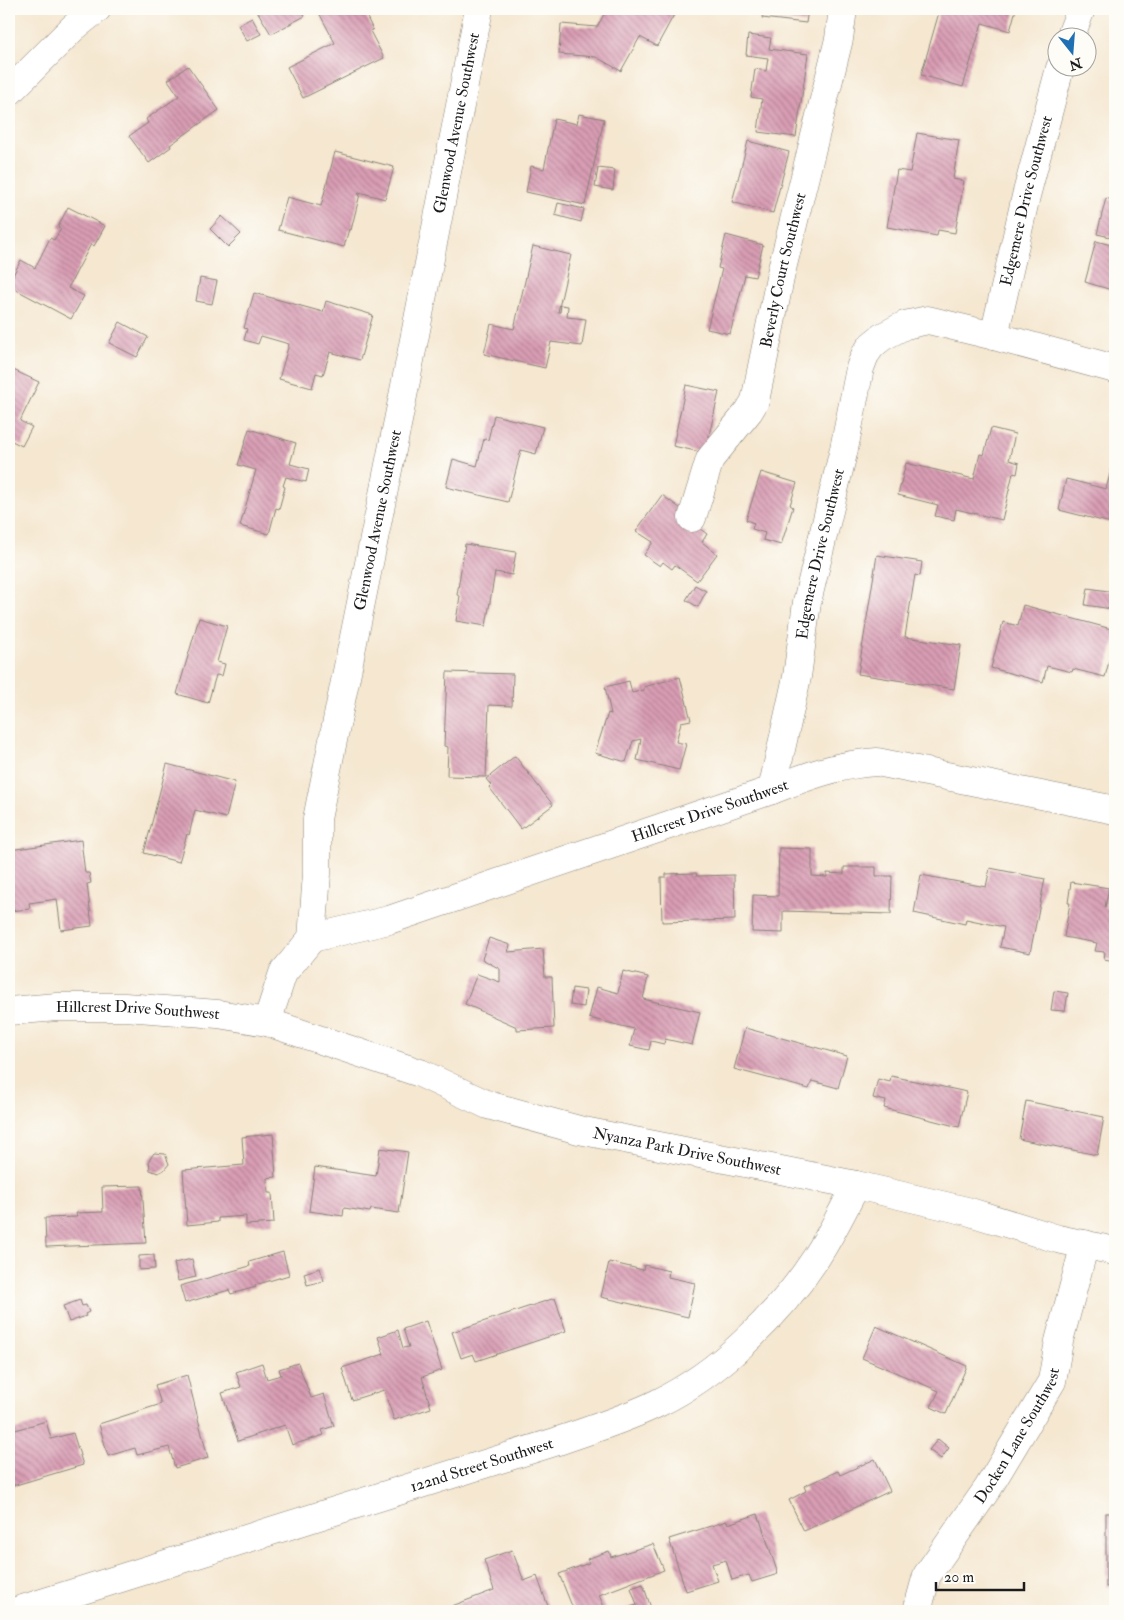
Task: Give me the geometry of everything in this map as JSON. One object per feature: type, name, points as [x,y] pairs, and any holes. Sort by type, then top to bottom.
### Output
[{"type":"street","points":[[9,92],[73,28],[97,9]]},
{"type":"street","name":"Glenwood Avenue Southwest","points":[[312,938],[317,874],[317,819],[402,406],[479,9]]},
{"type":"street","name":"Beverly Court Southwest","points":[[692,518],[710,459],[749,412],[754,401],[782,273],[839,38],[843,9]]},
{"type":"street","points":[[1074,28],[1081,9]]},
{"type":"street","name":"Edgemere Drive Southwest","points":[[994,336],[1026,196],[1057,78]]},
{"type":"street","name":"Edgemere Drive Southwest","points":[[772,790],[797,677],[807,602],[844,449],[860,368],[865,355],[872,345],[905,325],[928,320],[1115,369]]},
{"type":"street","name":"Hillcrest Drive Southwest","points":[[312,938],[389,920],[772,790],[802,777],[856,763],[877,762],[1115,810]]},
{"type":"street","points":[[267,1022],[283,973],[312,938]]},
{"type":"street","name":"Hillcrest Drive Southwest","points":[[9,1011],[58,1007],[125,1007],[218,1014],[267,1022]]},
{"type":"street","name":"Nyanza Park Drive Southwest","points":[[267,1022],[420,1073],[488,1105],[578,1130],[856,1185],[967,1211],[1058,1238],[1115,1251]]},
{"type":"street","name":"122nd Street Southwest","points":[[16,1611],[558,1441],[620,1420],[659,1403],[717,1367],[782,1304],[814,1262],[856,1185]]},
{"type":"street","name":"Docken Lane Southwest","points":[[917,1611],[927,1575],[988,1488],[1052,1381],[1059,1341],[1085,1244]]},
{"type":"building","points":[[256,9],[301,9],[305,16],[271,34]]},
{"type":"building","points":[[317,9],[363,9],[373,30],[370,31],[384,58],[303,98],[287,67],[335,43]]},
{"type":"building","points":[[607,9],[671,9],[676,11],[657,46],[640,37],[621,71],[596,57],[559,54],[561,24],[597,27]]},
{"type":"building","points":[[763,9],[808,9],[806,23],[762,18]]},
{"type":"building","points":[[940,9],[1016,9],[1010,31],[982,23],[963,87],[921,75]]},
{"type":"building","points":[[252,18],[261,34],[247,41],[238,25]]},
{"type":"building","points":[[748,35],[771,38],[769,49],[808,54],[796,137],[758,132],[762,99],[751,97],[755,69],[766,71],[768,58],[746,55]]},
{"type":"building","points":[[188,66],[219,110],[170,145],[171,147],[149,163],[129,136],[148,123],[146,119],[179,96],[168,80]]},
{"type":"building","points":[[579,114],[604,119],[585,205],[526,192],[531,166],[544,169],[554,119],[577,124]]},
{"type":"building","points":[[917,133],[959,140],[953,179],[964,181],[955,233],[938,230],[937,236],[887,227],[897,170],[910,172]]},
{"type":"building","points":[[748,141],[789,152],[773,213],[732,202]]},
{"type":"building","points":[[335,152],[394,167],[385,199],[359,192],[351,230],[349,229],[344,247],[278,230],[287,197],[321,206]]},
{"type":"building","points":[[598,168],[615,170],[613,190],[595,187]]},
{"type":"building","points":[[1106,198],[1115,201],[1115,238],[1097,234]]},
{"type":"building","points":[[558,203],[584,209],[581,222],[555,215]]},
{"type":"building","points":[[68,207],[105,226],[94,246],[91,244],[68,288],[84,296],[71,319],[9,286],[21,260],[35,268],[50,238],[54,240],[61,229],[58,227]]},
{"type":"building","points":[[222,216],[241,234],[228,247],[210,229]]},
{"type":"building","points":[[726,235],[763,245],[755,277],[745,275],[730,334],[707,329],[722,269],[718,268]]},
{"type":"building","points":[[1096,241],[1115,246],[1115,291],[1085,282]]},
{"type":"building","points":[[533,246],[571,255],[558,312],[560,312],[561,305],[568,306],[567,317],[586,319],[582,346],[551,342],[545,368],[484,354],[491,324],[514,329]]},
{"type":"building","points":[[200,278],[217,281],[212,304],[196,301]]},
{"type":"building","points":[[254,293],[323,312],[326,301],[373,315],[360,360],[330,352],[323,375],[316,373],[312,388],[279,379],[289,344],[261,336],[258,344],[244,340],[247,329],[244,328]]},
{"type":"building","points":[[120,322],[148,337],[137,357],[109,343]]},
{"type":"building","points":[[9,368],[39,382],[20,421],[32,427],[22,446],[12,441],[9,448]]},
{"type":"building","points":[[686,385],[719,392],[705,453],[673,446]]},
{"type":"building","points":[[494,415],[543,427],[536,454],[521,450],[508,502],[446,487],[453,459],[477,466],[484,439],[488,440]]},
{"type":"building","points":[[991,428],[1015,434],[1009,460],[1019,463],[1017,474],[1013,473],[1002,520],[956,509],[954,520],[935,516],[938,505],[898,495],[906,463],[974,479],[980,454],[984,455]]},
{"type":"building","points":[[249,429],[296,443],[290,464],[309,469],[306,482],[286,477],[279,509],[276,508],[269,534],[240,526],[256,470],[238,465]]},
{"type":"building","points":[[1115,455],[1115,524],[1059,510],[1066,479],[1106,489]]},
{"type":"building","points":[[761,472],[797,483],[790,505],[793,507],[781,545],[763,540],[765,533],[752,529],[754,523],[746,520]]},
{"type":"building","points":[[662,495],[684,511],[681,515],[707,534],[702,542],[717,554],[697,581],[675,565],[672,569],[663,562],[660,566],[644,555],[653,542],[636,531]]},
{"type":"building","points":[[465,544],[516,552],[512,575],[495,572],[486,626],[456,621],[460,596],[457,595]]},
{"type":"building","points":[[877,555],[922,562],[920,576],[915,575],[905,637],[961,645],[954,689],[858,674]]},
{"type":"building","points":[[695,585],[706,591],[698,607],[686,600]]},
{"type":"building","points":[[1088,588],[1115,592],[1112,609],[1085,605]]},
{"type":"building","points":[[1023,605],[1115,630],[1115,638],[1105,677],[1073,669],[1072,672],[1047,666],[1043,682],[991,668],[1003,622],[1018,626]]},
{"type":"building","points":[[199,618],[227,626],[217,662],[225,664],[222,676],[216,675],[208,703],[177,694]]},
{"type":"building","points":[[447,672],[513,674],[512,706],[489,705],[486,777],[447,776],[448,747],[444,746]]},
{"type":"building","points":[[680,677],[691,720],[681,722],[676,742],[686,744],[679,770],[637,760],[641,739],[633,741],[626,762],[595,753],[608,713],[611,714],[605,687],[629,681],[632,693],[644,690],[644,687]]},
{"type":"building","points":[[515,756],[553,805],[521,829],[489,787],[491,785],[486,779]]},
{"type":"building","points":[[167,764],[235,782],[226,818],[195,810],[189,835],[187,834],[179,862],[144,853]]},
{"type":"building","points":[[81,840],[85,873],[89,873],[91,883],[87,884],[92,926],[61,930],[57,899],[29,903],[30,909],[9,911],[9,850]]},
{"type":"building","points":[[779,848],[812,849],[812,876],[827,877],[827,873],[844,874],[844,867],[876,867],[876,876],[892,876],[891,914],[783,911],[783,933],[752,932],[753,895],[778,896]]},
{"type":"building","points":[[990,868],[1045,879],[1030,953],[1000,947],[1004,927],[966,919],[965,924],[914,913],[921,875],[986,887]]},
{"type":"building","points":[[696,873],[697,876],[734,875],[735,920],[662,922],[661,877],[666,877],[666,874]]},
{"type":"building","points":[[1071,882],[1109,888],[1105,907],[1115,909],[1115,961],[1104,959],[1105,952],[1095,951],[1097,943],[1064,937],[1070,903],[1068,903]]},
{"type":"building","points":[[489,938],[510,945],[508,952],[543,949],[545,977],[552,977],[554,1028],[517,1030],[517,1027],[465,1004],[477,974],[500,982],[500,969],[482,959]]},
{"type":"building","points":[[623,971],[648,977],[643,999],[700,1012],[692,1045],[665,1039],[664,1044],[651,1041],[649,1050],[630,1046],[634,1029],[589,1018],[597,987],[618,993]]},
{"type":"building","points":[[572,988],[586,990],[584,1007],[570,1005]]},
{"type":"building","points":[[1054,991],[1068,993],[1065,1011],[1051,1010]]},
{"type":"building","points":[[745,1028],[847,1056],[838,1088],[812,1081],[809,1089],[734,1069]]},
{"type":"building","points":[[891,1076],[967,1092],[959,1127],[884,1108],[886,1101],[873,1098],[878,1079],[890,1082]]},
{"type":"building","points":[[1026,1101],[1104,1117],[1097,1155],[1019,1139]]},
{"type":"building","points":[[273,1134],[276,1177],[267,1178],[268,1193],[272,1193],[274,1223],[246,1225],[246,1216],[218,1218],[218,1222],[187,1225],[183,1170],[244,1165],[242,1137]]},
{"type":"building","points":[[380,1148],[408,1152],[399,1213],[371,1209],[370,1212],[344,1208],[343,1216],[309,1211],[315,1167],[376,1176]]},
{"type":"building","points":[[154,1153],[165,1154],[169,1164],[158,1173],[150,1170],[149,1160]]},
{"type":"building","points":[[142,1186],[146,1243],[46,1247],[45,1218],[77,1217],[76,1213],[103,1212],[102,1187]]},
{"type":"building","points":[[283,1252],[289,1275],[231,1294],[229,1290],[185,1303],[180,1286],[250,1266],[249,1262]]},
{"type":"building","points":[[154,1255],[155,1269],[139,1270],[139,1256]]},
{"type":"building","points":[[192,1259],[196,1277],[178,1281],[174,1263]]},
{"type":"building","points":[[609,1262],[643,1270],[644,1265],[669,1271],[668,1277],[695,1283],[688,1317],[601,1297]]},
{"type":"building","points":[[320,1268],[324,1281],[307,1285],[304,1273]]},
{"type":"building","points":[[555,1298],[566,1331],[476,1361],[473,1354],[461,1358],[452,1332]]},
{"type":"building","points":[[80,1300],[82,1306],[86,1305],[89,1312],[85,1314],[86,1316],[69,1322],[63,1306]]},
{"type":"building","points":[[426,1321],[442,1370],[422,1377],[431,1408],[394,1420],[384,1390],[352,1400],[342,1368],[384,1354],[378,1337],[398,1330],[403,1348],[409,1347],[403,1329]]},
{"type":"building","points":[[876,1326],[967,1366],[946,1414],[931,1407],[939,1391],[862,1358]]},
{"type":"building","points":[[262,1363],[267,1379],[281,1375],[279,1369],[298,1363],[311,1398],[324,1394],[334,1426],[322,1430],[324,1435],[292,1445],[285,1425],[238,1441],[222,1393],[241,1387],[236,1372]]},
{"type":"building","points":[[187,1375],[208,1458],[175,1468],[169,1447],[137,1455],[135,1448],[108,1456],[99,1424],[161,1404],[155,1385]]},
{"type":"building","points":[[46,1421],[51,1439],[73,1433],[83,1465],[9,1487],[9,1427],[11,1427],[12,1431]]},
{"type":"building","points":[[938,1439],[949,1448],[941,1459],[929,1450]]},
{"type":"building","points":[[875,1459],[890,1491],[804,1531],[789,1500],[806,1491],[804,1486],[838,1471],[840,1475]]},
{"type":"building","points":[[1106,1513],[1115,1513],[1115,1587],[1106,1587]]},
{"type":"building","points":[[758,1514],[778,1574],[752,1582],[749,1575],[732,1580],[726,1560],[712,1564],[718,1581],[686,1591],[669,1539],[727,1521],[728,1524]]},
{"type":"building","points":[[653,1544],[664,1570],[599,1595],[605,1609],[598,1611],[574,1611],[559,1574],[589,1563],[587,1559],[609,1551],[611,1557]]},
{"type":"building","points":[[512,1550],[524,1581],[537,1576],[549,1609],[542,1611],[439,1611],[494,1590],[484,1560]]},
{"type":"building","points":[[643,1584],[652,1611],[619,1611],[637,1605],[631,1588]]}]
